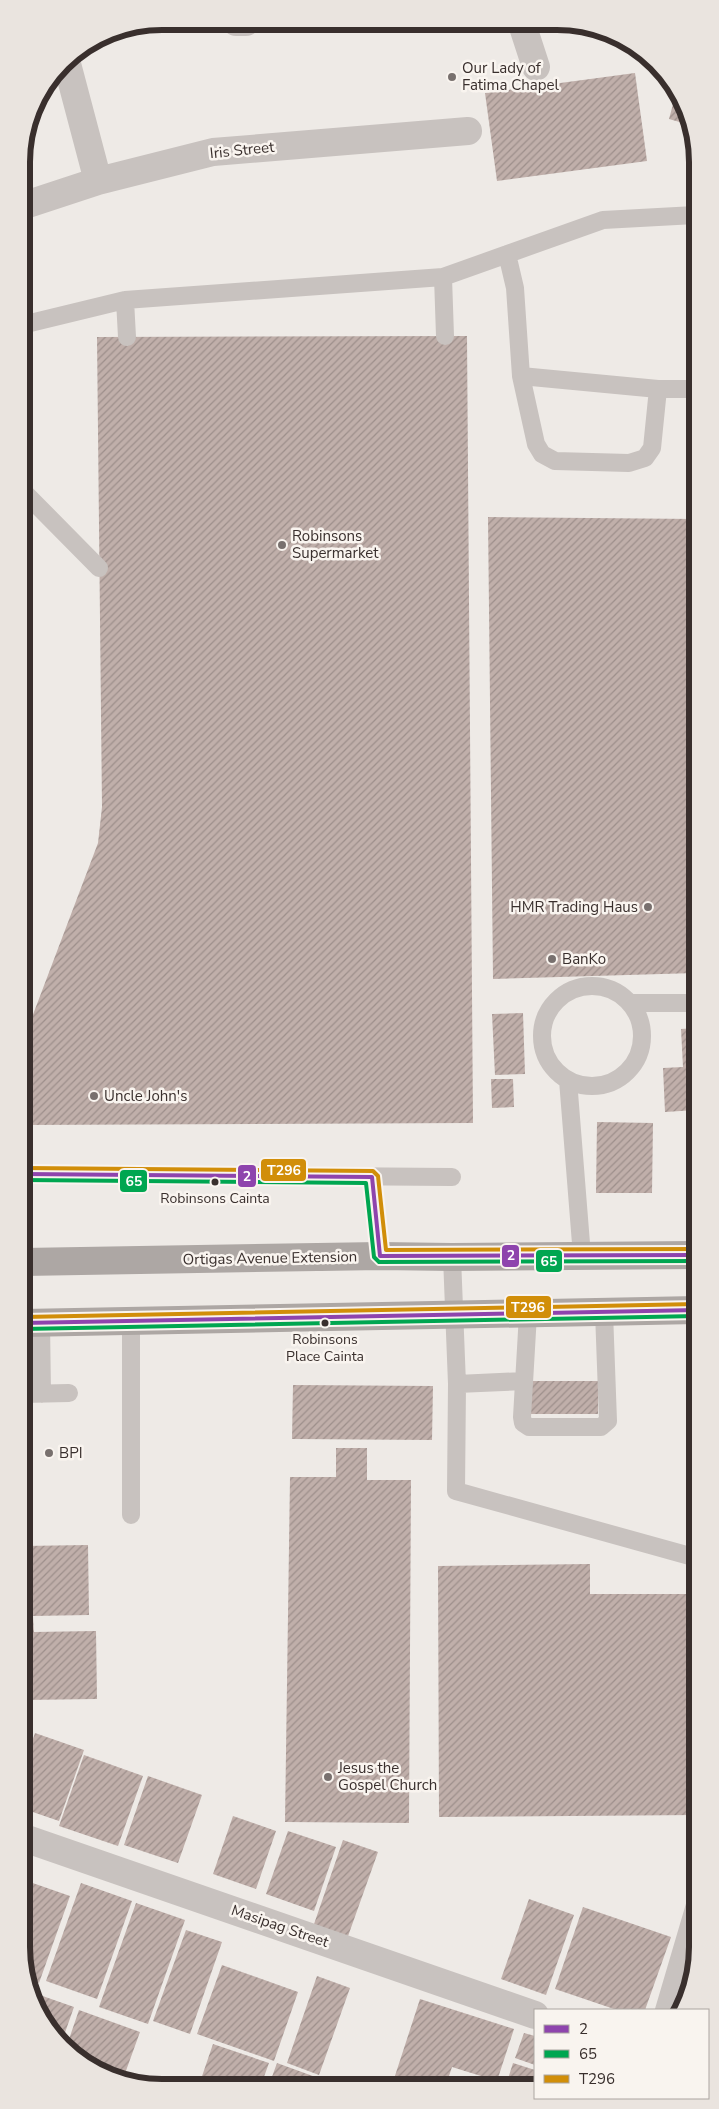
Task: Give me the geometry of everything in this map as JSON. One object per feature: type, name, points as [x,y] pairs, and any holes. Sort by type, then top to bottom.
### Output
[{"type":"main road","name":"Ortigas Avenue Extension","points":[[30,1262],[380,1256],[689,1255]]},
{"type":"main road","points":[[32,1323],[689,1310]]},
{"type":"street","points":[[524,30],[536,67]]},
{"type":"street","points":[[69,70],[98,181]]},
{"type":"street","name":"Iris Street","points":[[30,203],[98,181],[213,152],[468,131]]},
{"type":"street","name":"Masipag Street","points":[[30,1840],[534,2015]]},
{"type":"lane","points":[[30,323],[125,300],[443,277],[603,220],[689,215]]},
{"type":"lane","points":[[507,254],[516,288],[521,376],[536,444],[542,454],[555,461],[629,463],[645,458],[652,448],[658,390]]},
{"type":"lane","points":[[443,277],[445,336]]},
{"type":"lane","points":[[125,300],[127,337]]},
{"type":"lane","points":[[521,376],[658,390],[689,389]]},
{"type":"lane","points":[[30,498],[99,568]]},
{"type":"lane","points":[[600,986],[616,992],[630,1003],[639,1017],[643,1034],[640,1051],[632,1067],[618,1078],[602,1085],[585,1085],[568,1080],[555,1069],[546,1054],[542,1037],[545,1020],[553,1004],[566,993],[582,987],[600,986]]},
{"type":"lane","points":[[630,1003],[689,1003]]},
{"type":"lane","points":[[568,1080],[582,1256]]},
{"type":"lane","points":[[30,1174],[452,1177]]},
{"type":"lane","points":[[372,1177],[380,1256]]},
{"type":"lane","points":[[452,1257],[457,1384],[456,1491],[689,1556]]},
{"type":"lane","points":[[528,1314],[523,1423],[529,1427],[600,1427],[608,1421],[604,1312]]},
{"type":"lane","points":[[131,1321],[131,1515]]},
{"type":"lane","points":[[32,1323],[42,1394]]},
{"type":"lane","points":[[457,1384],[524,1381]]},
{"type":"lane","points":[[30,1394],[69,1393]]},
{"type":"lane","points":[[664,2009],[689,1925]]},
{"type":"building","points":[[635,73],[647,161],[497,181],[485,93]]},
{"type":"building","points":[[674,102],[683,123],[669,119]]},
{"type":"building","points":[[467,336],[473,1123],[30,1125],[30,1023],[98,843],[102,807],[97,337]]},
{"type":"building","points":[[488,517],[689,519],[689,973],[493,979]]},
{"type":"building","points":[[523,1013],[525,1074],[495,1075],[492,1014]]},
{"type":"building","points":[[689,1028],[689,1110],[665,1112],[663,1068],[683,1067],[681,1029]]},
{"type":"building","points":[[491,1079],[513,1079],[514,1107],[492,1108]]},
{"type":"building","points":[[597,1122],[653,1123],[652,1193],[596,1193]]},
{"type":"building","points":[[531,1381],[598,1381],[598,1414],[531,1414]]},
{"type":"building","points":[[293,1385],[433,1386],[432,1440],[292,1439]]},
{"type":"building","points":[[336,1448],[367,1448],[367,1480],[411,1480],[409,1823],[285,1822],[290,1477],[336,1477]]},
{"type":"building","points":[[88,1545],[89,1615],[33,1616],[34,1632],[96,1631],[97,1699],[30,1700],[30,1546]]},
{"type":"building","points":[[590,1564],[590,1594],[689,1594],[689,1815],[439,1817],[438,1566]]},
{"type":"building","points":[[35,1733],[84,1750],[59,1821],[30,1811],[30,1748]]},
{"type":"building","points":[[84,1755],[143,1776],[118,1846],[59,1826]]},
{"type":"building","points":[[148,1776],[202,1795],[178,1863],[124,1845]]},
{"type":"building","points":[[233,1816],[276,1831],[256,1889],[213,1874]]},
{"type":"building","points":[[288,1831],[336,1847],[314,1911],[266,1894]]},
{"type":"building","points":[[343,1840],[378,1852],[347,1939],[313,1927]]},
{"type":"building","points":[[30,1882],[70,1896],[39,1983],[35,1981],[31,1964]]},
{"type":"building","points":[[81,1883],[132,1901],[97,1999],[46,1981]]},
{"type":"building","points":[[529,1899],[574,1915],[546,1995],[501,1979]]},
{"type":"building","points":[[136,1903],[185,1920],[148,2024],[99,2007]]},
{"type":"building","points":[[583,1907],[671,1937],[645,2009],[614,2009],[555,1989]]},
{"type":"building","points":[[186,1930],[222,1942],[190,2034],[153,2021]]},
{"type":"building","points":[[222,1965],[298,1992],[274,2061],[197,2034]]},
{"type":"building","points":[[317,1976],[350,1988],[319,2075],[287,2063]]},
{"type":"building","points":[[39,1995],[74,2007],[64,2035],[48,2013]]},
{"type":"building","points":[[420,1999],[514,2029],[498,2079],[491,2079],[452,2067],[448,2079],[394,2079]]},
{"type":"building","points":[[79,2010],[140,2032],[125,2074],[96,2061],[82,2052],[69,2040]]},
{"type":"building","points":[[524,2033],[534,2036],[534,2065],[515,2058]]},
{"type":"building","points":[[213,2044],[269,2063],[263,2079],[201,2079]]},
{"type":"building","points":[[277,2063],[321,2079],[271,2079]]},
{"type":"building","points":[[513,2063],[534,2070],[534,2079],[508,2079]]},
{"type":"transit line","name":"T296","points":[[30,1168],[373,1171],[378,1176],[386,1250],[689,1249]]},
{"type":"transit line","name":"2","points":[[30,1174],[372,1177],[380,1256],[689,1255]]},
{"type":"transit line","name":"65","points":[[30,1180],[366,1183],[374,1257],[379,1262],[689,1261]]},
{"type":"transit line","name":"T296","points":[[30,1317],[689,1304]]},
{"type":"transit line","name":"2","points":[[30,1323],[689,1310]]},
{"type":"transit line","name":"65","points":[[30,1329],[689,1316]]},
{"type":"place","name":"Our Lady of Fatima Chapel","points":[[452,77]]},
{"type":"place","name":"Robinsons Supermarket","points":[[282,545]]},
{"type":"place","name":"HMR Trading Haus","points":[[648,907]]},
{"type":"place","name":"BanKo","points":[[552,959]]},
{"type":"place","name":"Uncle John's","points":[[94,1096]]},
{"type":"place","name":"Robinsons Cainta","points":[[215,1182]]},
{"type":"place","name":"Robinsons Place Cainta","points":[[325,1323]]},
{"type":"place","name":"BPI","points":[[49,1453]]},
{"type":"place","name":"Jesus the Gospel Church","points":[[328,1777]]}]
